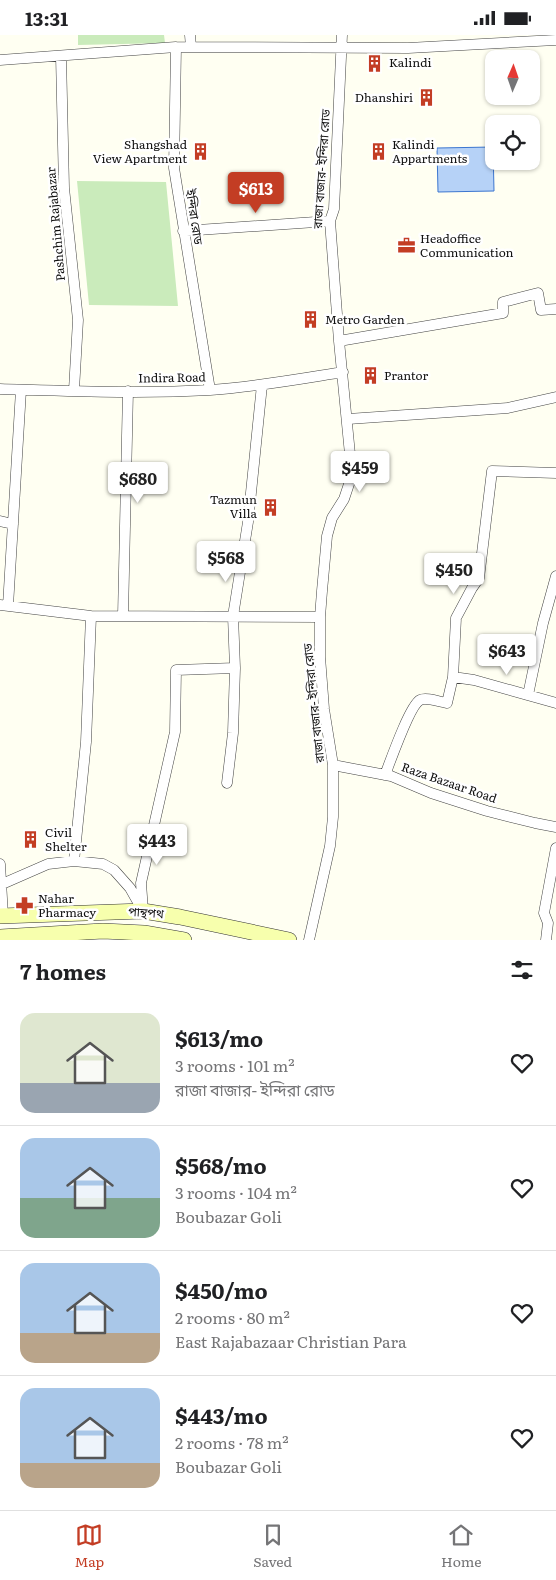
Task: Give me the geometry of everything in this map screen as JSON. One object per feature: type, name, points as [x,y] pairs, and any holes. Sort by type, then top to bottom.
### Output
[{"type":"main road","name":"পান্থপথ","points":[[1,916],[143,911],[289,940]]},
{"type":"main road","name":"পান্থপথ","points":[[0,937],[103,931],[144,933],[184,940]]},
{"type":"street","points":[[190,35],[191,47]]},
{"type":"street","name":"রাজা বাজার- ইন্দিরা রোড","points":[[309,940],[330,846],[333,817],[333,765],[324,709],[320,657],[320,617],[327,536],[332,519],[344,499],[352,475],[330,221],[334,209],[342,35]]},
{"type":"street","points":[[0,60],[176,47],[408,47],[556,40]]},
{"type":"street","name":"ইন্দিরা রোড","points":[[176,47],[174,168],[210,390]]},
{"type":"street","name":"Pashchim Rajabazar","points":[[61,56],[64,187],[78,320],[74,390]]},
{"type":"street","points":[[183,231],[330,221]]},
{"type":"street","points":[[339,341],[503,313],[503,303],[538,293],[540,311],[556,309]]},
{"type":"street","name":"Indira Road","points":[[0,389],[210,390],[262,385],[343,372]]},
{"type":"street","points":[[227,783],[233,733],[235,669],[233,616],[248,522],[262,385]]},
{"type":"street","points":[[20,390],[13,524],[4,606],[91,616],[320,617]]},
{"type":"street","points":[[122,615],[128,391]]},
{"type":"street","points":[[348,419],[508,408],[556,397]]},
{"type":"street","points":[[385,775],[411,710],[418,701],[423,699],[447,703],[453,677],[456,618],[479,578],[492,471],[556,473]]},
{"type":"street","points":[[0,521],[13,524]]},
{"type":"street","points":[[528,695],[543,623],[556,576]]},
{"type":"street","points":[[74,861],[86,742],[91,616]]},
{"type":"street","points":[[143,911],[142,883],[175,732],[176,670],[235,669]]},
{"type":"street","points":[[453,677],[474,680],[556,703]]},
{"type":"street","name":"Raza Bazaar Road","points":[[333,765],[385,775],[431,793],[487,811],[556,827]]},
{"type":"street","points":[[546,940],[548,923],[544,913],[556,848]]},
{"type":"street","points":[[1,885],[48,864],[74,861],[103,864],[114,870],[130,887],[143,911]]},
{"type":"street","points":[[0,864],[1,916]]},
{"type":"green space","points":[[78,35],[164,35],[165,43],[78,45]]},
{"type":"green space","points":[[77,181],[166,182],[178,306],[89,305]]},
{"type":"water","points":[[485,147],[485,170],[494,170],[494,191],[438,192],[437,148]]},
{"type":"place","name":"Kalindi","points":[[375,63]]},
{"type":"place","name":"Dhanshiri","points":[[427,98]]},
{"type":"place","name":"Shangshad View Apartment","points":[[201,152]]},
{"type":"place","name":"Kalindi Appartments","points":[[378,152]]},
{"type":"place","name":"Headoffice Communication","points":[[406,246]]},
{"type":"place","name":"Metro Garden","points":[[311,320]]},
{"type":"place","name":"Prantor","points":[[370,376]]},
{"type":"place","name":"Tazmun Villa","points":[[271,507]]},
{"type":"place","name":"Civil Shelter","points":[[31,840]]},
{"type":"place","name":"Nahar Pharmacy","points":[[24,906]]}]
